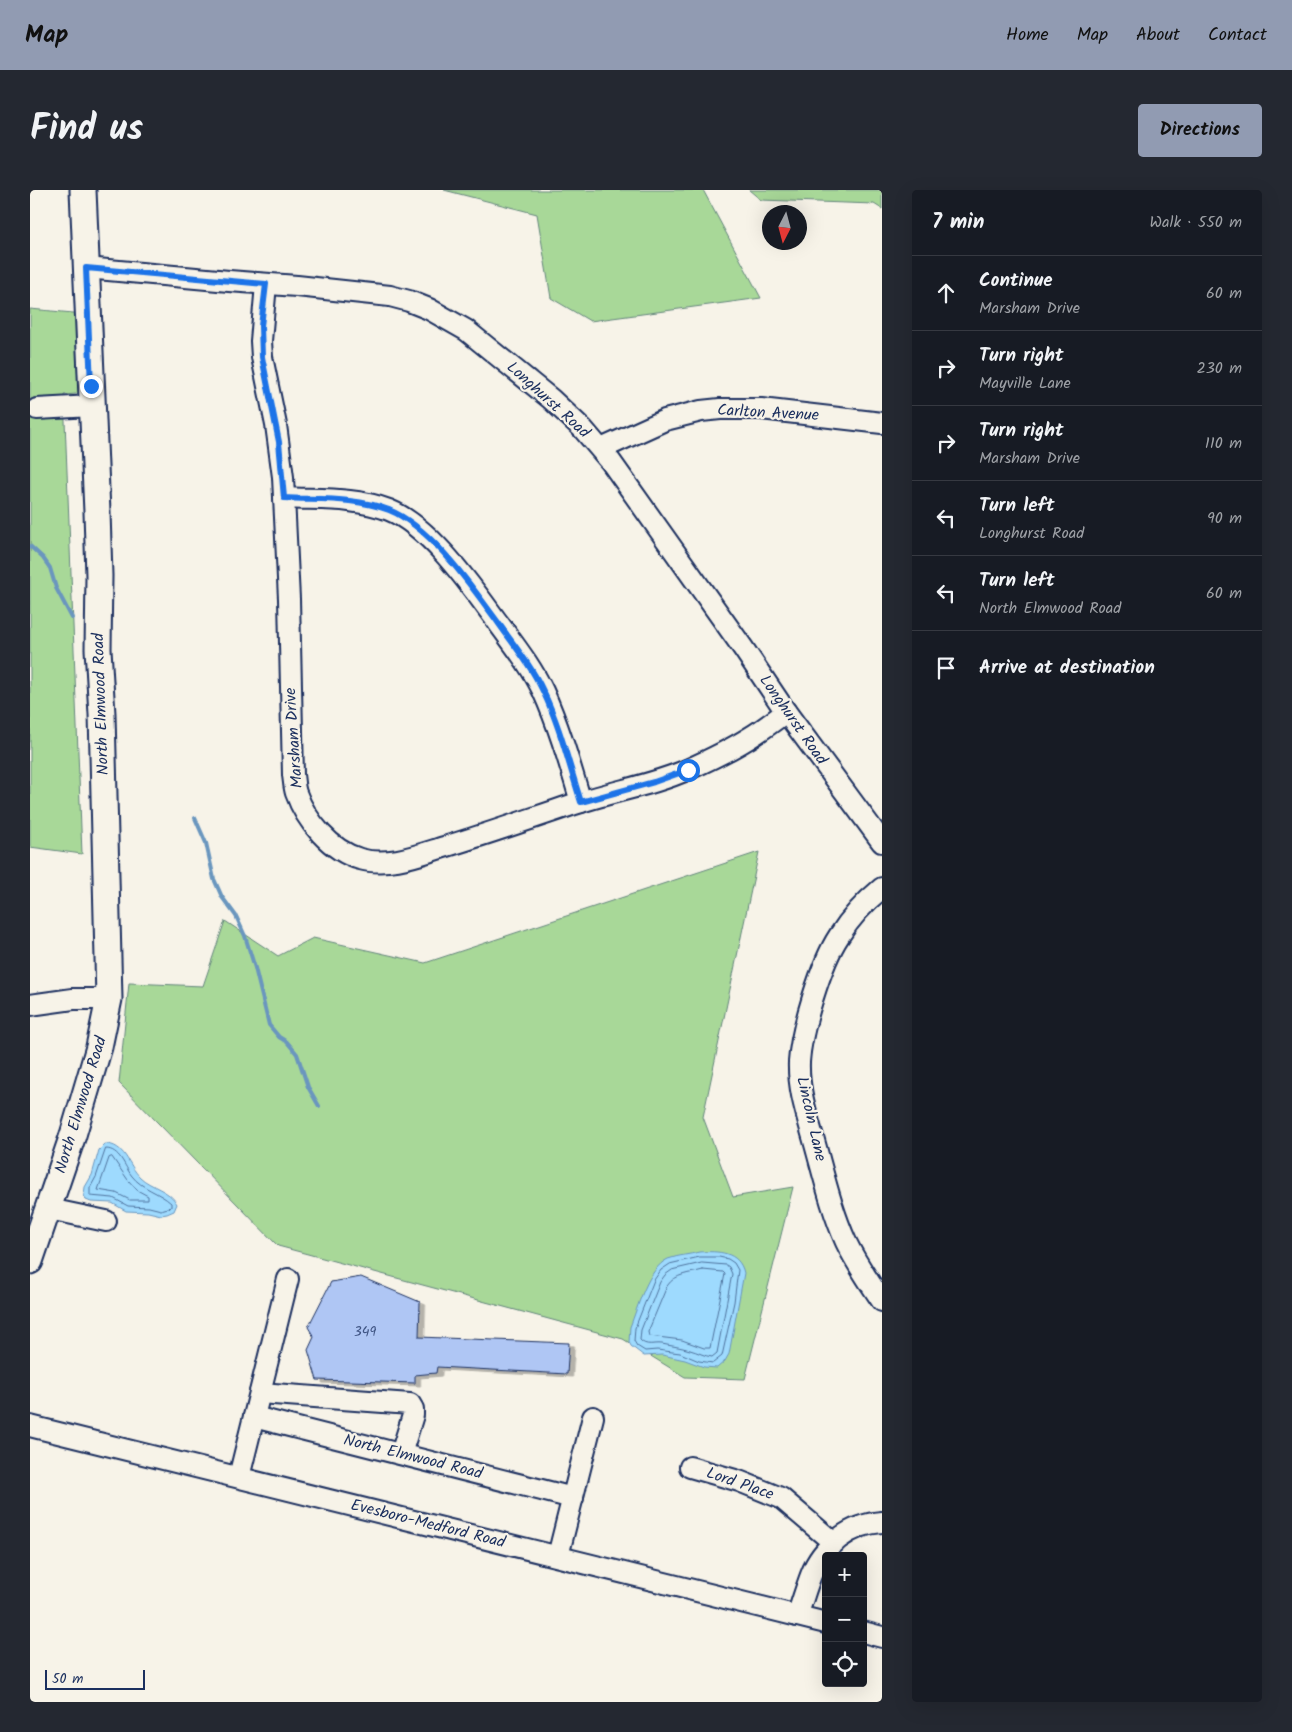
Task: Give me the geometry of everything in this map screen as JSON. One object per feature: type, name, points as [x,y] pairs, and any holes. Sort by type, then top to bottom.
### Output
[{"type":"main road","name":"North Elmwood Road","points":[[30,1262],[74,1135],[99,1047],[109,999],[102,714],[98,640],[99,576],[83,190]]},
{"type":"street","name":"Longhurst Road","points":[[86,268],[370,293],[410,301],[466,330],[551,399],[601,449],[629,486],[786,712],[882,842]]},
{"type":"street","name":"Marsham Drive","points":[[266,284],[261,326],[262,349],[278,433],[284,498],[289,599],[293,775],[296,792],[310,821],[344,852],[359,859],[375,862],[426,853],[581,802],[654,782],[688,770],[750,738],[786,712]]},
{"type":"street","points":[[38,409],[92,406]]},
{"type":"street","name":"Carlton Avenue","points":[[601,449],[665,420],[701,411],[720,409],[761,409],[882,423]]},
{"type":"street","points":[[284,498],[351,501],[391,511],[421,532],[448,558],[486,606],[534,673],[554,718],[581,802]]},
{"type":"street","name":"Lincoln Lane","points":[[882,888],[856,912],[837,938],[811,1006],[801,1044],[799,1063],[800,1082],[808,1118],[840,1225],[854,1257],[882,1301]]},
{"type":"street","points":[[30,1006],[73,999],[109,999]]},
{"type":"street","points":[[49,1209],[106,1221]]},
{"type":"street","points":[[239,1477],[288,1279]]},
{"type":"street","points":[[260,1393],[410,1404],[413,1409],[413,1415],[401,1454]]},
{"type":"street","name":"North Elmwood Road","points":[[254,1417],[573,1498]]},
{"type":"street","points":[[558,1556],[593,1417]]},
{"type":"street","name":"Evesboro-Medford Road","points":[[30,1426],[822,1622]]},
{"type":"street","name":"Lord Place","points":[[690,1467],[739,1481],[781,1498],[834,1543]]},
{"type":"street","points":[[797,1616],[811,1573],[818,1561],[834,1543],[855,1528],[872,1522],[882,1522]]},
{"type":"street","points":[[867,1633],[882,1637]]},
{"type":"green space","points":[[444,190],[703,190],[761,298],[590,321],[551,298],[537,214]]},
{"type":"green space","points":[[749,190],[882,190],[882,209],[874,204],[761,200]]},
{"type":"green space","points":[[30,309],[84,314],[87,393],[64,395],[82,854],[30,847]]},
{"type":"green space","points":[[759,852],[703,1117],[733,1197],[793,1187],[745,1379],[685,1377],[623,1339],[278,1246],[119,1083],[129,983],[203,986],[225,921],[278,956],[313,938],[425,963]]},
{"type":"water","points":[[105,1144],[117,1147],[126,1156],[140,1177],[170,1195],[177,1204],[174,1211],[161,1215],[148,1212],[126,1211],[112,1203],[86,1200],[84,1195],[85,1187],[92,1175],[99,1150]]},
{"type":"water","points":[[699,1252],[720,1252],[733,1256],[738,1260],[744,1273],[729,1354],[725,1361],[717,1368],[704,1367],[685,1360],[662,1355],[644,1356],[631,1346],[629,1342],[630,1327],[649,1279],[661,1264],[668,1259]]},
{"type":"building","points":[[361,1277],[420,1302],[419,1337],[569,1343],[567,1374],[437,1367],[436,1373],[415,1375],[415,1383],[317,1380],[308,1350],[314,1337],[308,1327],[331,1282]]},
{"type":"waterway","points":[[30,546],[43,558],[50,568],[56,588],[72,618]]},
{"type":"waterway","points":[[195,818],[206,843],[214,879],[222,897],[236,916],[245,936],[269,1025],[297,1054],[308,1087],[319,1106]]},
{"type":"route","points":[[91,386],[86,268],[266,284],[261,326],[262,357],[279,442],[284,498],[344,500],[391,511],[421,532],[448,558],[486,606],[534,673],[563,743],[581,802],[654,782],[688,770]]}]
